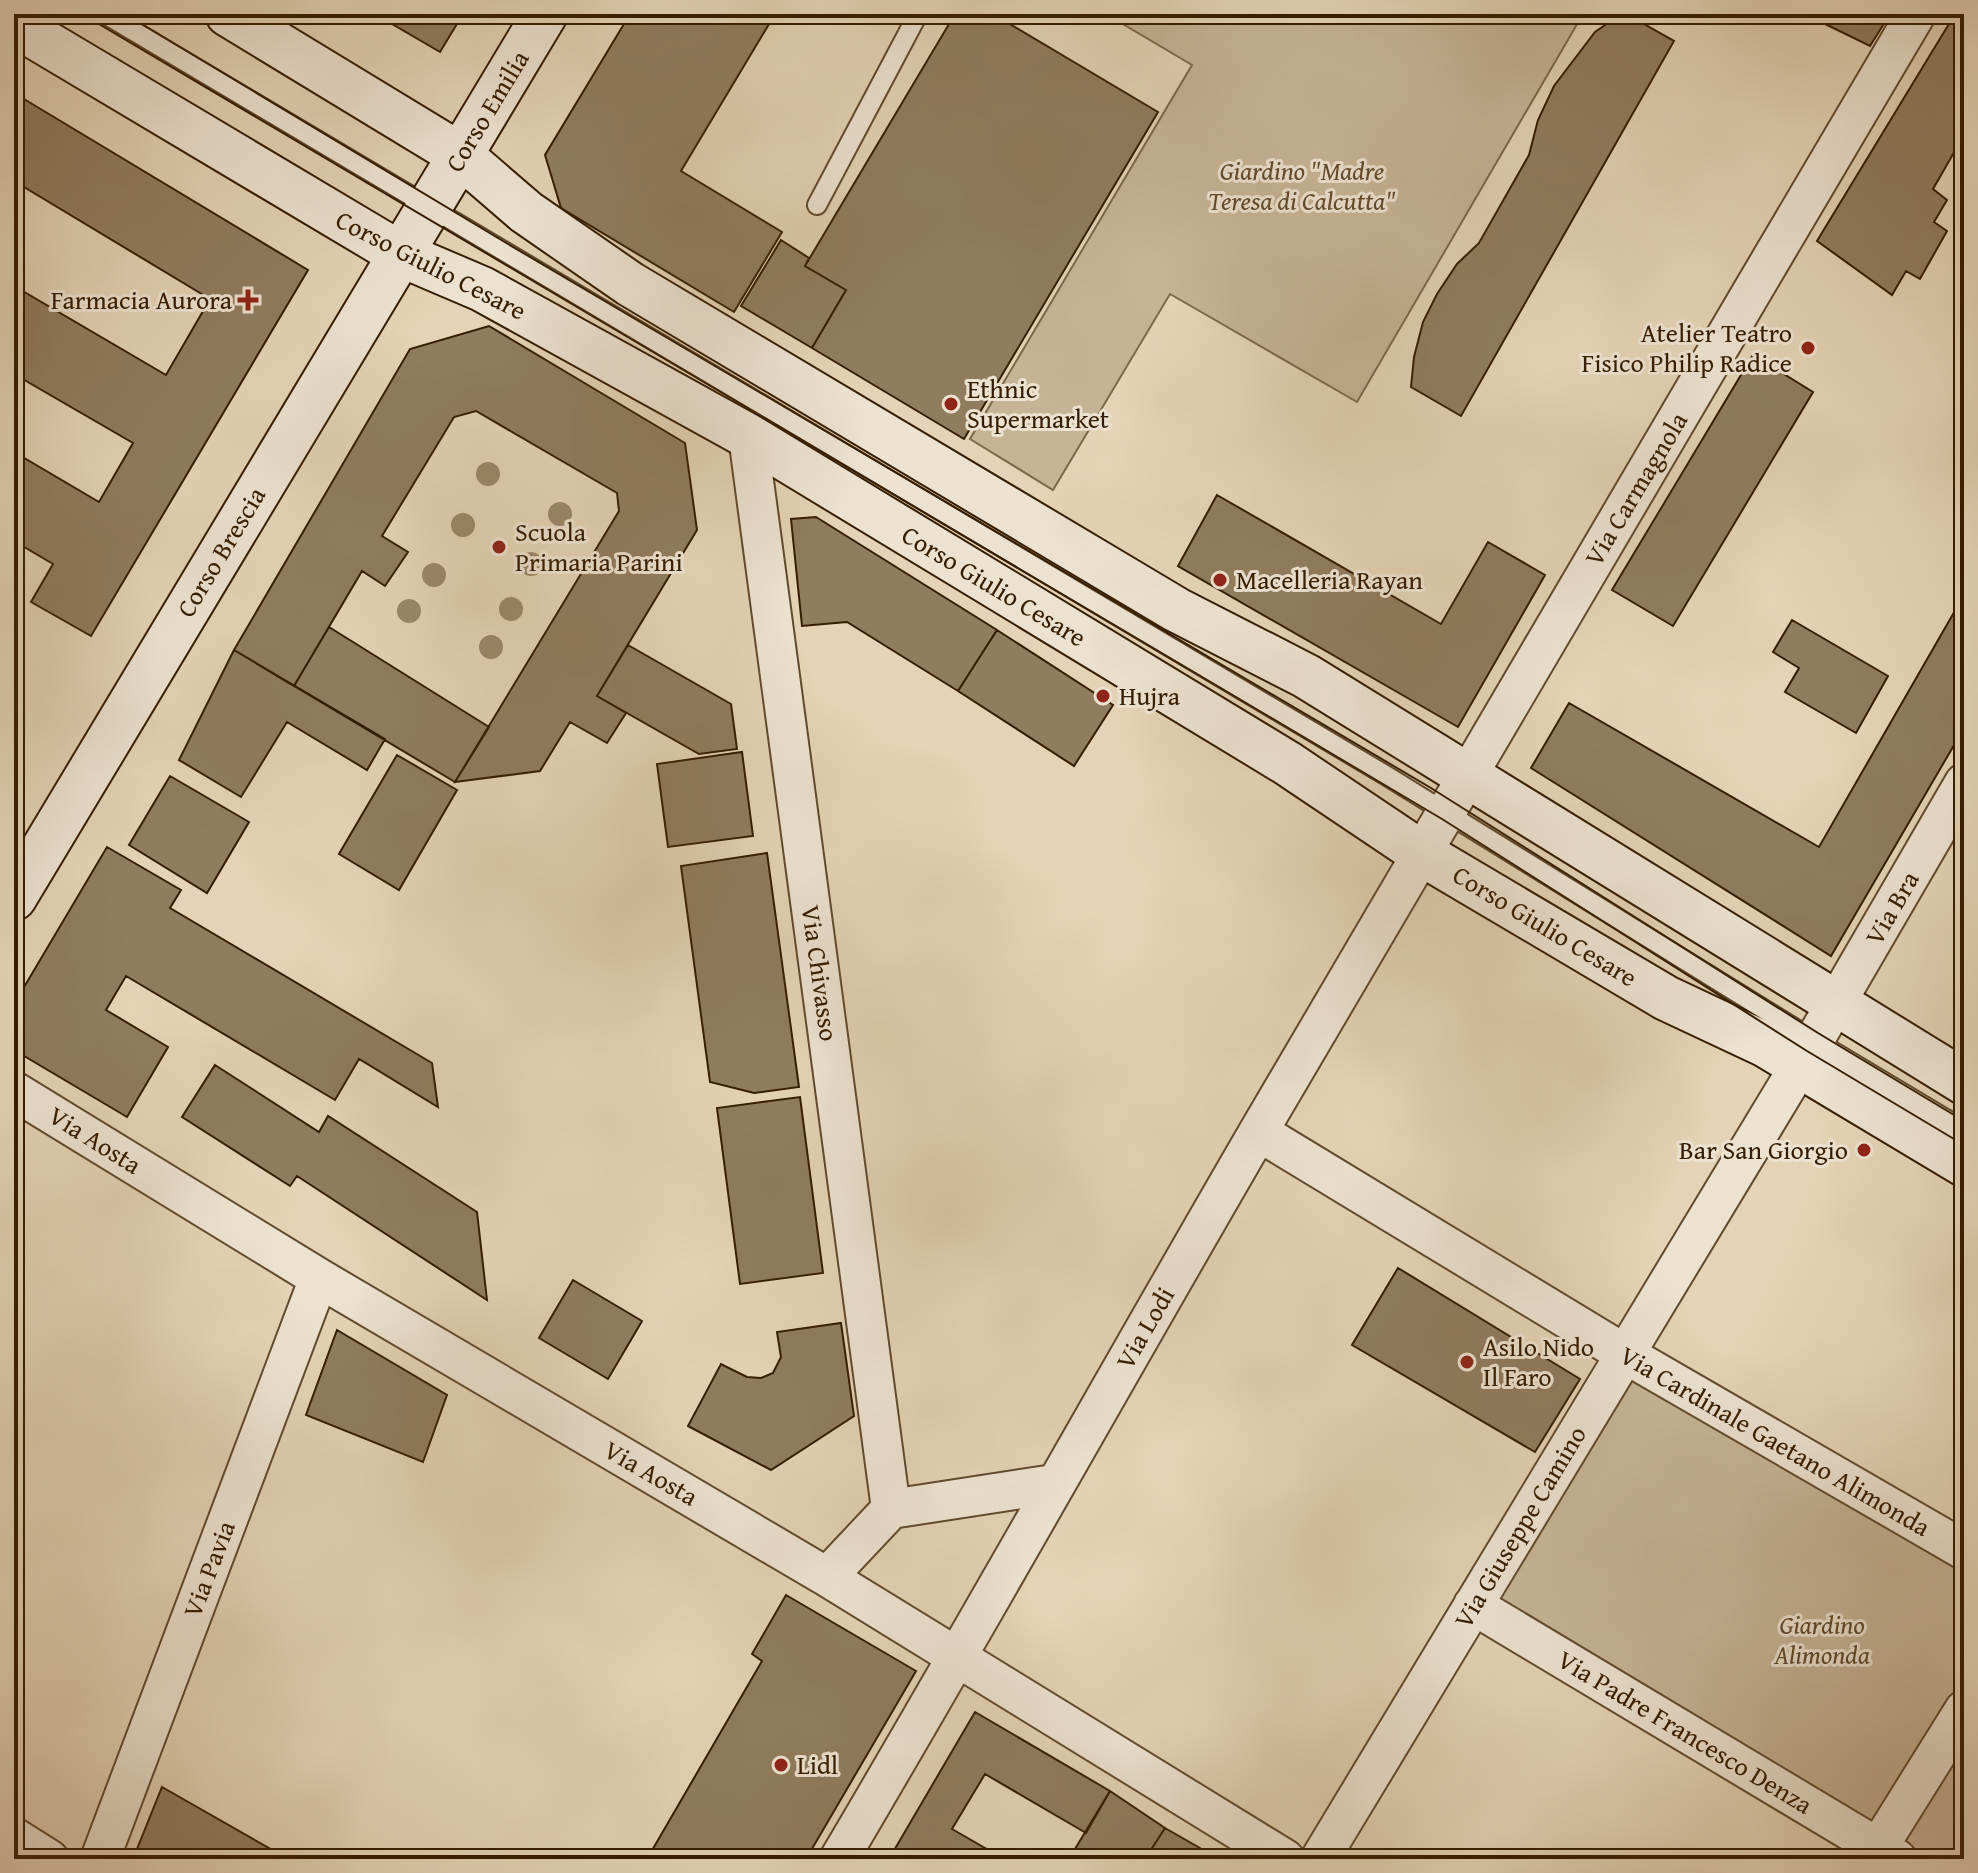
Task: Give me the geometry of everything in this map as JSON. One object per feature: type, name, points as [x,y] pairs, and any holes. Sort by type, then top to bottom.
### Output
[{"type":"street","name":"Corso Giulio Cesare","points":[[228,14],[460,155],[526,212],[630,284],[1177,610],[1306,676],[1456,795],[1818,1035],[1964,1164]]},
{"type":"street","name":"Corso Emilia","points":[[428,207],[545,14]]},
{"type":"street","name":"Via Carmagnola","points":[[1456,795],[1916,14]]},
{"type":"street","name":"Corso Giulio Cesare","points":[[14,24],[400,254],[482,289],[748,436],[1287,763],[1421,853],[1666,998],[1764,1044],[1818,1035],[1964,1082]]},
{"type":"street","name":"Corso Brescia","points":[[14,898],[428,207]]},
{"type":"street","name":"Via Chivasso","points":[[748,436],[891,1509]]},
{"type":"street","name":"Via Bra","points":[[1818,1035],[1964,783]]},
{"type":"street","name":"Via Lodi","points":[[839,1859],[959,1657],[1054,1484],[1456,795]]},
{"type":"street","name":"Via Giuseppe Camino","points":[[1320,1859],[1818,1035]]},
{"type":"street","name":"Via Aosta","points":[[14,1091],[319,1278],[827,1577],[1285,1859]]},
{"type":"street","name":"Via Cardinale Gaetano Alimonda","points":[[1259,1132],[1625,1354],[1964,1550]]},
{"type":"street","name":"Via Pavia","points":[[100,1859],[319,1278]]},
{"type":"street","points":[[827,1577],[891,1509],[1054,1484]]},
{"type":"street","name":"Via Padre Francesco Denza","points":[[1473,1605],[1882,1855]]},
{"type":"street","points":[[1882,1855],[1964,1710]]},
{"type":"street","points":[[14,1837],[49,1859]]},
{"type":"lane","name":"Corso Giulio Cesare","points":[[105,14],[428,207],[1456,795]]},
{"type":"lane","points":[[817,205],[918,14]]},
{"type":"lane","name":"Corso Giulio Cesare","points":[[1818,1035],[1964,1130]]},
{"type":"green space","name":"Giardino \"Madre Teresa di Calcutta\"","points":[[1106,14],[1583,14],[1357,402],[1170,294],[1053,490],[970,439],[1192,65]]},
{"type":"green space","name":"Giardino Alimonda","points":[[1631,1373],[1964,1568],[1964,1859],[1930,1859],[1496,1603]]},
{"type":"building","points":[[375,14],[463,14],[440,52]]},
{"type":"building","points":[[630,14],[775,14],[681,171],[782,232],[734,312],[561,208],[545,155]]},
{"type":"building","points":[[955,14],[993,14],[1158,112],[964,439],[812,348],[846,290],[805,266]]},
{"type":"building","points":[[1621,14],[1674,41],[1461,416],[1411,387],[1414,357],[1423,322],[1457,264],[1479,243],[1529,155],[1538,120],[1554,86],[1595,32]]},
{"type":"building","points":[[1824,14],[1890,14],[1870,46],[1819,21]]},
{"type":"building","points":[[1955,14],[1964,14],[1964,135],[1933,189],[1947,200],[1934,222],[1947,231],[1920,279],[1906,271],[1892,295],[1817,241]]},
{"type":"building","points":[[14,93],[308,270],[91,636],[31,602],[53,564],[14,541],[14,452],[99,502],[133,443],[14,374],[14,286],[166,375],[210,299],[14,181]]},
{"type":"building","points":[[781,240],[809,258],[805,266],[846,290],[812,348],[741,306]]},
{"type":"building","points":[[489,326],[685,443],[697,530],[597,696],[626,713],[607,743],[570,722],[540,771],[455,782],[619,511],[617,493],[476,411],[454,417],[382,536],[408,552],[385,586],[362,571],[294,686],[234,650],[410,349]]},
{"type":"building","points":[[1753,355],[1813,392],[1673,626],[1612,590]]},
{"type":"building","points":[[1217,495],[1441,624],[1488,542],[1545,575],[1458,727],[1178,566]]},
{"type":"building","points":[[816,517],[997,630],[958,691],[847,622],[802,626],[791,519]]},
{"type":"building","points":[[1964,595],[1964,728],[1831,956],[1531,768],[1569,703],[1819,847]]},
{"type":"building","points":[[1792,620],[1888,676],[1856,733],[1785,692],[1799,668],[1773,652]]},
{"type":"building","points":[[329,627],[489,727],[455,782],[294,686]]},
{"type":"building","points":[[997,630],[1113,705],[1074,766],[958,691]]},
{"type":"building","points":[[628,645],[731,704],[737,749],[699,754],[597,696]]},
{"type":"building","points":[[234,650],[385,739],[367,770],[287,722],[241,797],[179,760]]},
{"type":"building","points":[[742,752],[753,836],[668,847],[657,764]]},
{"type":"building","points":[[397,755],[457,790],[399,890],[339,854]]},
{"type":"building","points":[[170,776],[249,822],[207,893],[129,845]]},
{"type":"building","points":[[107,847],[181,890],[170,908],[432,1063],[438,1107],[359,1059],[335,1100],[126,976],[106,1010],[168,1047],[127,1117],[14,1050],[14,1004]]},
{"type":"building","points":[[767,853],[799,1087],[754,1093],[710,1082],[681,866]]},
{"type":"building","points":[[215,1065],[319,1132],[328,1116],[477,1212],[487,1300],[297,1176],[290,1186],[182,1117]]},
{"type":"building","points":[[800,1097],[823,1273],[740,1284],[717,1108]]},
{"type":"building","name":"Asilo Nido Il Faro","points":[[1398,1268],[1580,1379],[1535,1452],[1352,1345]]},
{"type":"building","points":[[573,1280],[642,1321],[608,1379],[539,1338]]},
{"type":"building","points":[[841,1323],[854,1416],[771,1470],[688,1426],[721,1364],[747,1377],[761,1378],[773,1373],[781,1357],[777,1332]]},
{"type":"building","points":[[337,1330],[447,1395],[423,1462],[306,1415]]},
{"type":"building","name":"Lidl","points":[[786,1595],[916,1671],[806,1859],[647,1859],[762,1661],[752,1654]]},
{"type":"building","points":[[975,1712],[1110,1791],[1086,1833],[985,1774],[952,1829],[992,1852],[988,1859],[889,1859]]},
{"type":"building","points":[[162,1787],[281,1855],[279,1859],[133,1859]]},
{"type":"building","points":[[1110,1791],[1165,1828],[1145,1859],[1069,1859]]},
{"type":"building","points":[[1165,1828],[1219,1859],[1145,1859]]},
{"type":"tram line","points":[[82,14],[1442,819],[1807,1051],[1964,1145]]},
{"type":"tram line","points":[[125,14],[508,244],[1431,788],[1818,1033],[1964,1121]]},
{"type":"place","name":"Farmacia Aurora","points":[[248,300]]},
{"type":"place","name":"Atelier Teatro Fisico Philip Radice","points":[[1808,348]]},
{"type":"place","name":"Ethnic Supermarket","points":[[951,404]]},
{"type":"place","name":"Scuola Primaria Parini","points":[[499,547]]},
{"type":"place","name":"Macelleria Rayan","points":[[1220,580]]},
{"type":"place","name":"Hujra","points":[[1103,696]]},
{"type":"place","name":"Bar San Giorgio","points":[[1864,1150]]},
{"type":"place","name":"Asilo Nido Il Faro","points":[[1467,1362]]},
{"type":"place","name":"Lidl","points":[[781,1765]]}]
